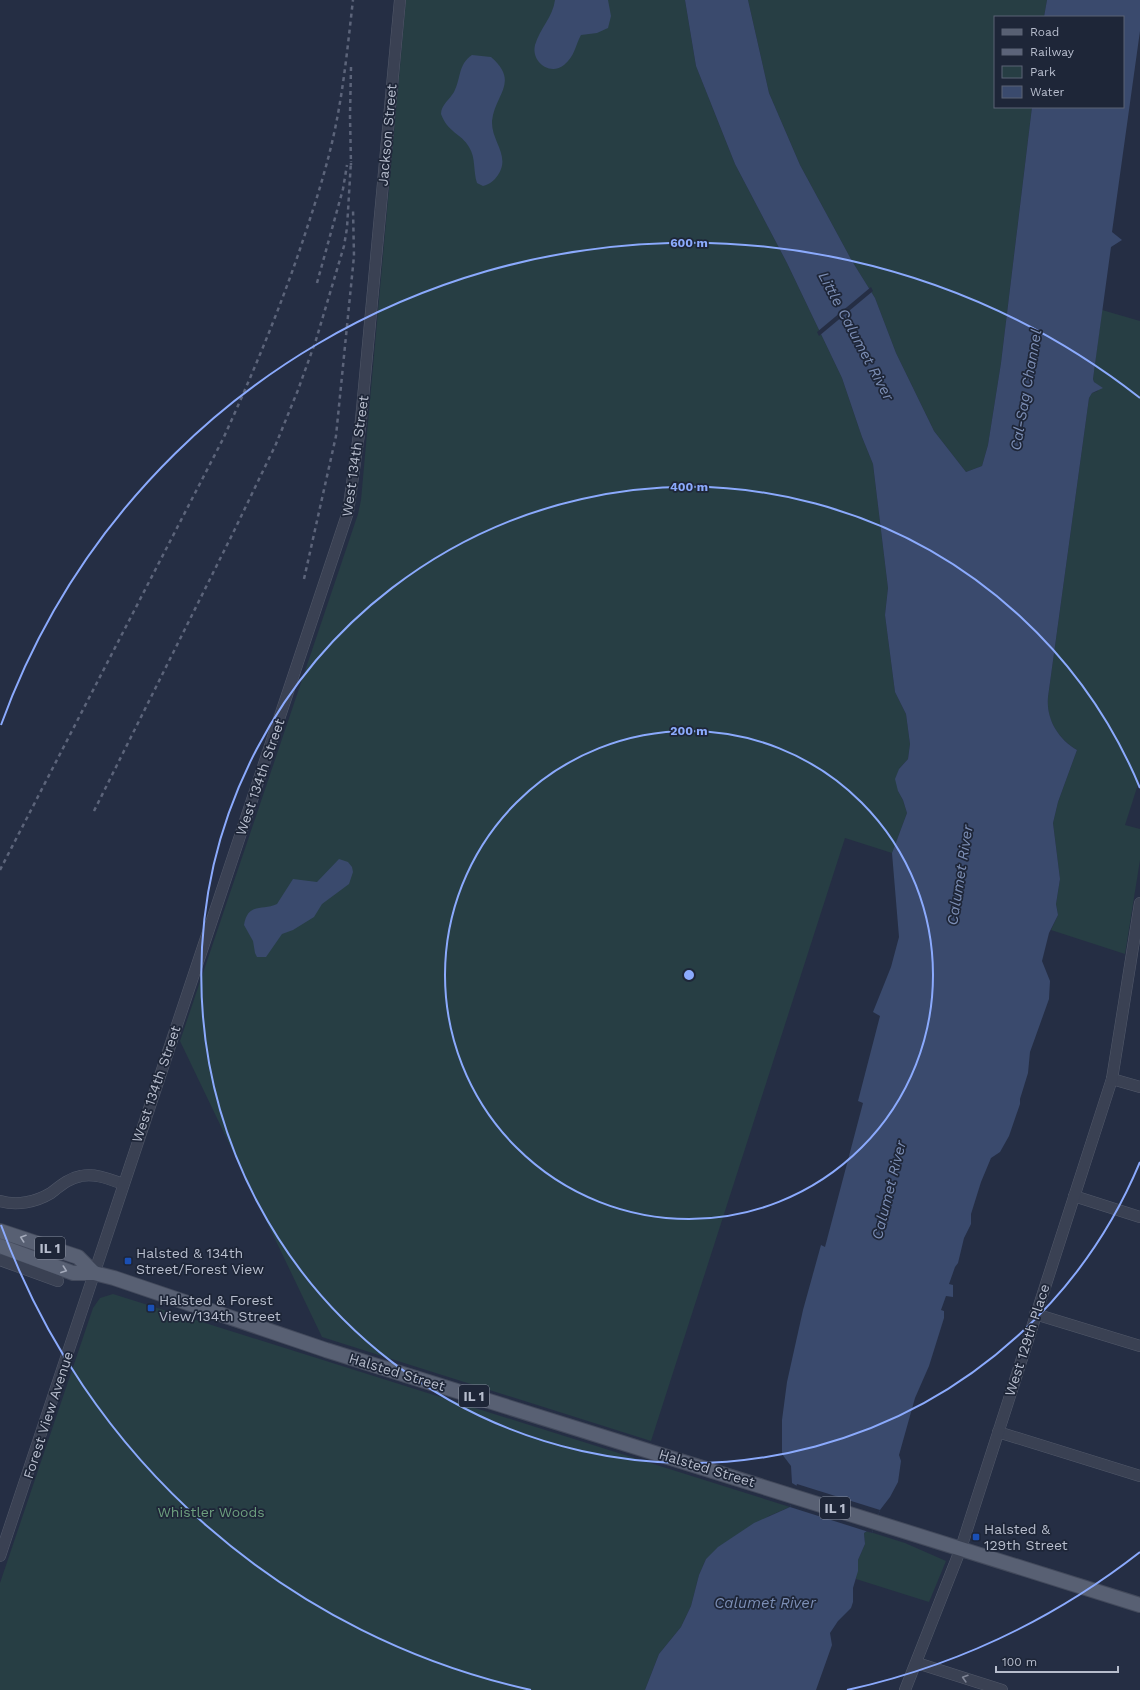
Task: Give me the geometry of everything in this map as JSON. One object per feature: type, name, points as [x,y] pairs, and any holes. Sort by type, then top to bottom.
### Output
[{"type":"main road","name":"Halsted Street","points":[[0,1231],[78,1258],[94,1273]]},
{"type":"main road","name":"Halsted Street","points":[[0,1246],[73,1273],[94,1273],[319,1347],[961,1548]]},
{"type":"main road","name":"IL 1","points":[[961,1548],[1140,1605]]},
{"type":"street","name":"Jackson Street","points":[[374,271],[400,0]]},
{"type":"street","name":"West 134th Street","points":[[94,1273],[345,525],[351,498],[361,420],[374,271]]},
{"type":"street","name":"West 129th Place","points":[[905,1690],[917,1663],[961,1548],[1112,1079],[1127,983],[1138,934],[1140,903]]},
{"type":"street","points":[[1112,1079],[1140,1088]]},
{"type":"street","points":[[0,1201],[16,1203],[38,1199],[66,1182],[80,1176],[93,1175],[123,1184]]},
{"type":"street","points":[[1074,1196],[1140,1217]]},
{"type":"street","points":[[0,1260],[58,1281]]},
{"type":"street","name":"Forest View Avenue","points":[[0,1556],[42,1434],[94,1273]]},
{"type":"street","points":[[1036,1314],[1140,1346]]},
{"type":"street","points":[[998,1432],[1140,1476]]},
{"type":"street","points":[[917,1663],[1002,1690]]},
{"type":"green space","points":[[406,0],[685,0],[696,66],[735,164],[787,263],[842,378],[873,464],[888,588],[885,615],[895,692],[906,714],[910,744],[908,759],[899,769],[898,791],[903,800],[907,813],[892,853],[845,838],[651,1441],[322,1337],[180,1041],[358,514],[361,500]]},
{"type":"green space","points":[[748,0],[1047,0],[1044,16],[994,16],[994,108],[1032,108],[1001,363],[988,445],[982,466],[966,472],[934,431],[896,353],[875,298],[852,261],[800,165],[769,93]]},
{"type":"green space","points":[[1102,310],[1140,321],[1140,778],[1125,825],[1140,829],[1140,860],[1125,954],[1051,930],[1058,915],[1056,904],[1060,879],[1053,823],[1058,802],[1077,750],[1064,740],[1051,721],[1048,697],[1089,398],[1092,393],[1098,391],[1093,379]]},
{"type":"green space","name":"Whistler Woods","points":[[113,1294],[790,1507],[769,1516],[706,1559],[699,1575],[691,1606],[681,1627],[659,1654],[645,1690],[0,1690],[0,1583],[93,1308],[100,1298]]},
{"type":"green space","points":[[867,1531],[905,1543],[946,1561],[929,1602],[856,1579],[858,1560],[865,1544],[864,1533]]},
{"type":"water","points":[[555,0],[608,0],[611,16],[608,28],[597,33],[581,35],[568,62],[559,68],[553,69],[543,66],[539,62],[536,57],[535,45],[552,12]]},
{"type":"water","points":[[685,0],[748,0],[769,93],[800,165],[852,261],[875,298],[896,353],[934,431],[966,472],[982,466],[988,445],[1001,363],[1032,108],[1124,108],[1124,16],[1044,16],[1047,0],[1140,0],[1140,31],[1112,232],[1122,240],[1111,247],[1093,379],[1094,382],[1103,388],[1092,393],[1089,398],[1048,697],[1051,721],[1064,740],[1077,750],[1058,802],[1053,823],[1060,879],[1056,904],[1058,915],[1049,933],[1042,961],[1050,981],[1049,999],[1030,1052],[1028,1073],[1020,1099],[1020,1104],[1009,1136],[1000,1152],[991,1158],[981,1182],[971,1214],[971,1224],[964,1238],[958,1263],[949,1284],[953,1285],[953,1297],[946,1296],[941,1310],[944,1311],[944,1318],[929,1366],[915,1398],[899,1455],[901,1461],[898,1482],[890,1497],[880,1510],[872,1533],[867,1531],[864,1533],[865,1544],[858,1560],[858,1571],[853,1588],[853,1602],[851,1608],[838,1621],[830,1633],[832,1645],[816,1690],[645,1690],[659,1654],[681,1627],[691,1606],[699,1575],[706,1559],[718,1547],[754,1523],[790,1507],[797,1486],[792,1483],[791,1466],[782,1454],[782,1420],[787,1382],[803,1310],[821,1245],[825,1247],[863,1103],[858,1101],[880,1016],[873,1012],[891,967],[899,937],[892,853],[907,813],[895,779],[899,769],[908,759],[910,744],[906,714],[895,692],[885,615],[888,588],[873,464],[842,378],[787,263],[735,164],[696,66]]},
{"type":"water","points":[[472,55],[491,57],[504,74],[505,81],[504,88],[492,121],[494,135],[502,155],[501,168],[493,181],[483,186],[477,183],[474,160],[469,147],[466,142],[447,125],[441,114],[444,105],[454,92],[464,63]]},
{"type":"water","points":[[339,859],[348,862],[352,867],[353,872],[349,884],[322,904],[314,917],[293,930],[282,934],[266,957],[257,957],[253,941],[244,925],[249,913],[256,908],[277,904],[293,879],[317,882]]},
{"type":"pier","points":[[871,287],[873,291],[819,336],[817,332]]},
{"type":"pier","points":[[797,1484],[880,1510],[872,1533],[790,1507]]},
{"type":"railway","points":[[0,870],[223,439],[268,336],[297,258],[329,155],[341,97],[353,0]]},
{"type":"railway","points":[[351,67],[351,165]]},
{"type":"railway","points":[[94,811],[234,531],[276,444],[298,390],[316,340],[344,246],[347,228],[351,161]]},
{"type":"railway","points":[[317,283],[343,189],[347,165]]},
{"type":"railway","points":[[304,579],[336,436],[354,256],[353,209]]},
{"type":"place","name":"Halsted & 134th Street/Forest View","points":[[128,1261]]},
{"type":"place","name":"Halsted & Forest View/134th Street","points":[[151,1308]]},
{"type":"place","name":"Halsted & 129th Street","points":[[976,1537]]},
{"type":"water label","name":"Little Calumet River","points":[[856,336]]},
{"type":"water label","name":"Cal-Sag Channel","points":[[1026,390]]},
{"type":"water label","name":"Calumet River","points":[[960,875]]},
{"type":"water label","name":"Calumet River","points":[[889,1190]]},
{"type":"water label","name":"Calumet River","points":[[765,1603]]}]
